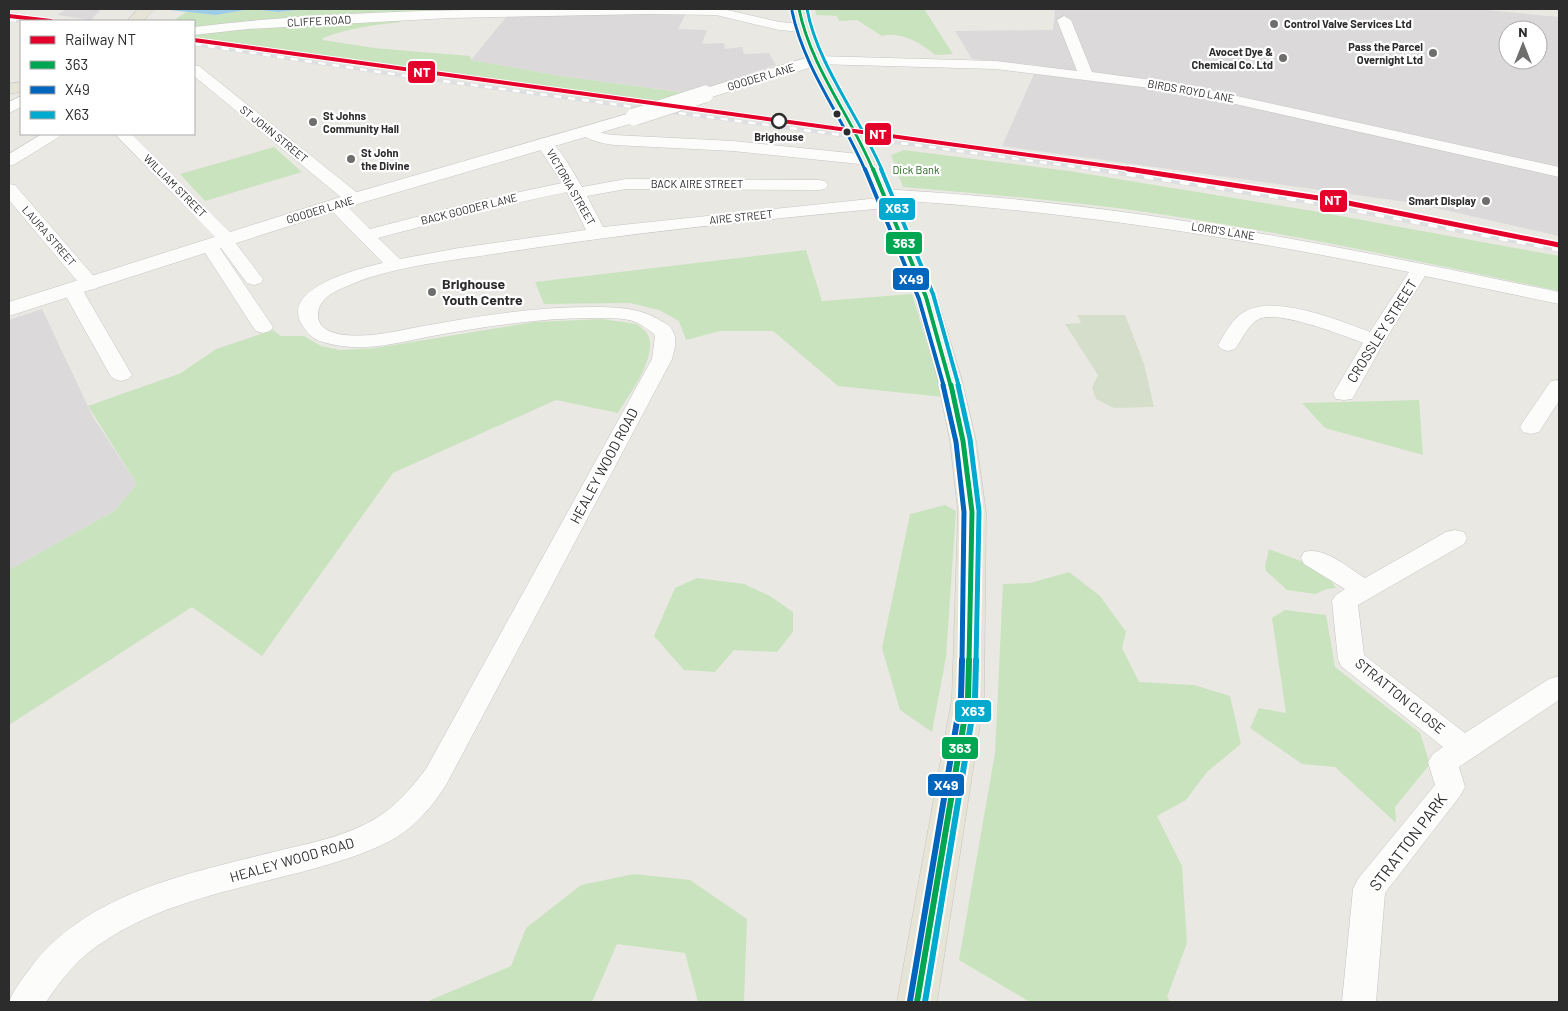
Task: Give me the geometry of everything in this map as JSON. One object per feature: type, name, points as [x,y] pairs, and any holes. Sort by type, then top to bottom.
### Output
[{"type":"main road","points":[[136,20],[146,9]]},
{"type":"main road","points":[[800,9],[803,28],[816,60],[866,154],[926,297],[949,377],[963,441],[972,512],[968,698],[917,1002]]},
{"type":"street","name":"CLIFFE ROAD","points":[[195,31],[248,25],[449,14],[647,10],[716,11],[778,26],[803,28]]},
{"type":"street","points":[[1064,20],[1086,75]]},
{"type":"street","name":"BIRDS ROYD LANE","points":[[816,60],[969,63],[1086,75],[1182,88],[1559,172]]},
{"type":"street","name":"GOODER LANE","points":[[9,309],[345,202],[634,117],[816,60]]},
{"type":"street","name":"ST JOHN STREET","points":[[195,70],[345,202],[367,236],[396,266]]},
{"type":"street","points":[[9,108],[20,102]]},
{"type":"street","points":[[587,131],[601,138],[614,140],[866,154]]},
{"type":"street","points":[[9,161],[51,135]]},
{"type":"street","name":"WILLIAM STREET","points":[[124,135],[220,241]]},
{"type":"street","name":"VICTORIA STREET","points":[[544,143],[552,152],[597,232]]},
{"type":"street","name":"BACK AIRE STREET","points":[[574,189],[626,184],[819,185]]},
{"type":"street","name":"LAURA STREET","points":[[9,189],[81,286],[121,375]]},
{"type":"street","name":"BACK GOODER LANE","points":[[367,236],[482,204],[574,189]]},
{"type":"street","name":"AIRE STREET","points":[[597,232],[884,198]]},
{"type":"street","name":"LORD'S LANE","points":[[884,198],[1001,202],[1141,219],[1284,242],[1559,298]]},
{"type":"street","name":"HEALEY WOOD ROAD","points":[[26,1002],[57,960],[82,938],[101,926],[160,900],[202,885],[347,846],[388,827],[416,804],[436,778],[662,359],[666,338],[661,328],[648,320],[605,312],[536,314],[374,341],[354,342],[324,335],[315,329],[310,323],[309,309],[312,302],[324,290],[357,276],[396,266],[597,232]]},
{"type":"street","points":[[220,241],[254,279]]},
{"type":"street","points":[[220,241],[263,327]]},
{"type":"street","name":"CROSSLEY STREET","points":[[1344,394],[1375,340],[1420,269]]},
{"type":"street","points":[[1228,345],[1248,318],[1265,312],[1302,317],[1375,340]]},
{"type":"street","points":[[1531,427],[1559,386]]},
{"type":"street","name":"STRATTON CLOSE","points":[[1455,538],[1345,601],[1351,659],[1464,748]]},
{"type":"street","points":[[1313,558],[1364,589]]},
{"type":"street","name":"STRATTON PARK","points":[[1358,1002],[1369,889],[1450,787],[1444,762],[1559,686]]},
{"type":"shaded area","points":[[66,9],[101,9],[91,20],[57,15]]},
{"type":"shaded area","points":[[1055,9],[1475,9],[1559,17],[1559,236],[1414,203],[1002,146],[1038,65],[972,59],[955,31],[1053,30]]},
{"type":"shaded area","points":[[686,13],[678,29],[707,30],[702,44],[724,43],[725,49],[742,47],[744,54],[769,53],[776,65],[689,93],[561,76],[471,60],[507,16]]},
{"type":"shaded area","points":[[42,309],[93,417],[137,484],[114,511],[9,570],[9,320]]},
{"type":"green space","points":[[251,9],[278,12],[307,9],[505,9],[234,22],[195,29],[195,20],[174,20],[188,11],[216,15]]},
{"type":"green space","points":[[815,9],[924,9],[953,54],[935,55],[910,39],[896,35],[882,36],[857,20],[839,21],[837,16],[816,15]]},
{"type":"green space","points":[[397,19],[401,22],[352,29],[323,38],[323,40],[374,48],[470,56],[471,60],[561,76],[687,93],[652,102],[195,38],[195,34]]},
{"type":"green space","points":[[274,147],[302,172],[205,201],[180,174]]},
{"type":"green space","name":"Dick Bank","points":[[904,150],[1069,171],[1313,211],[1559,256],[1559,291],[1339,245],[1173,216],[1064,202],[903,187],[891,155]]},
{"type":"green space","points":[[806,250],[822,301],[912,294],[943,397],[838,386],[773,331],[720,331],[686,340],[679,321],[659,310],[630,303],[544,304],[535,282]]},
{"type":"green space","points":[[1077,315],[1125,315],[1144,364],[1154,407],[1114,408],[1096,399],[1092,388],[1098,375],[1065,324],[1081,323]]},
{"type":"green space","points":[[602,319],[637,324],[648,335],[650,344],[646,365],[641,376],[618,413],[556,400],[393,473],[262,656],[192,607],[9,725],[9,570],[114,511],[137,484],[88,406],[181,373],[216,349],[273,330],[281,336],[304,336],[321,346],[340,350],[375,348],[534,322]]},
{"type":"green space","points":[[1419,400],[1423,455],[1325,428],[1302,403]]},
{"type":"green space","points":[[945,505],[956,511],[946,657],[932,732],[900,710],[882,648],[910,514]]},
{"type":"green space","points":[[1269,549],[1301,561],[1327,579],[1330,579],[1336,588],[1327,589],[1315,594],[1287,590],[1266,571],[1265,566]]},
{"type":"green space","points":[[1069,572],[1100,596],[1126,632],[1122,648],[1139,682],[1194,685],[1230,696],[1241,744],[1207,772],[1186,800],[1157,816],[1182,866],[1187,943],[1167,997],[1171,1002],[1030,1002],[959,960],[995,753],[1003,584],[1030,583]]},
{"type":"green space","points":[[697,578],[744,584],[770,596],[793,612],[793,632],[777,652],[734,650],[715,672],[684,670],[654,636],[675,588]]},
{"type":"green space","points":[[1285,610],[1326,615],[1335,667],[1420,733],[1430,764],[1395,807],[1396,823],[1335,767],[1302,764],[1250,728],[1259,708],[1286,713],[1272,618]]},
{"type":"green space","points":[[634,874],[690,880],[747,919],[744,1002],[698,1002],[685,953],[617,944],[592,1002],[426,1002],[511,966],[526,928],[581,885]]},
{"type":"water","points":[[161,9],[251,9],[216,15]]},
{"type":"water","points":[[251,9],[307,9],[278,12]]},
{"type":"railway","points":[[9,20],[20,21]]},
{"type":"railway","points":[[195,44],[399,75],[1099,170]]},
{"type":"railway","points":[[1091,169],[1309,202],[1559,250]]},
{"type":"rail line","name":"NT","points":[[9,16],[43,20]]},
{"type":"rail line","name":"NT","points":[[195,40],[1168,175],[1338,201],[1559,245]]},
{"type":"transit line","name":"363","points":[[799,9],[803,28],[816,60],[864,148],[926,297],[949,377],[963,441],[972,512],[968,698],[917,1002]]},
{"type":"transit line","name":"X63","points":[[807,9],[810,26],[823,57],[871,145],[933,294],[956,375],[970,439],[979,511],[975,699],[925,1002]]},
{"type":"transit line","name":"X49","points":[[792,11],[796,30],[809,63],[857,151],[919,299],[942,379],[956,442],[964,512],[961,697],[910,1001]]},
{"type":"place","name":"Control Valve Services Ltd","points":[[1274,24]]},
{"type":"place","name":"Pass the Parcel Overnight Ltd","points":[[1433,53]]},
{"type":"place","name":"Avocet Dye & Chemical Co. Ltd","points":[[1283,58]]},
{"type":"place","name":"Brighouse","points":[[779,121]]},
{"type":"place","name":"St Johns Community Hall","points":[[313,122]]},
{"type":"place","name":"St John the Divine","points":[[351,159]]},
{"type":"place","name":"Smart Display","points":[[1486,201]]},
{"type":"place","name":"Brighouse Youth Centre","points":[[432,292]]}]
